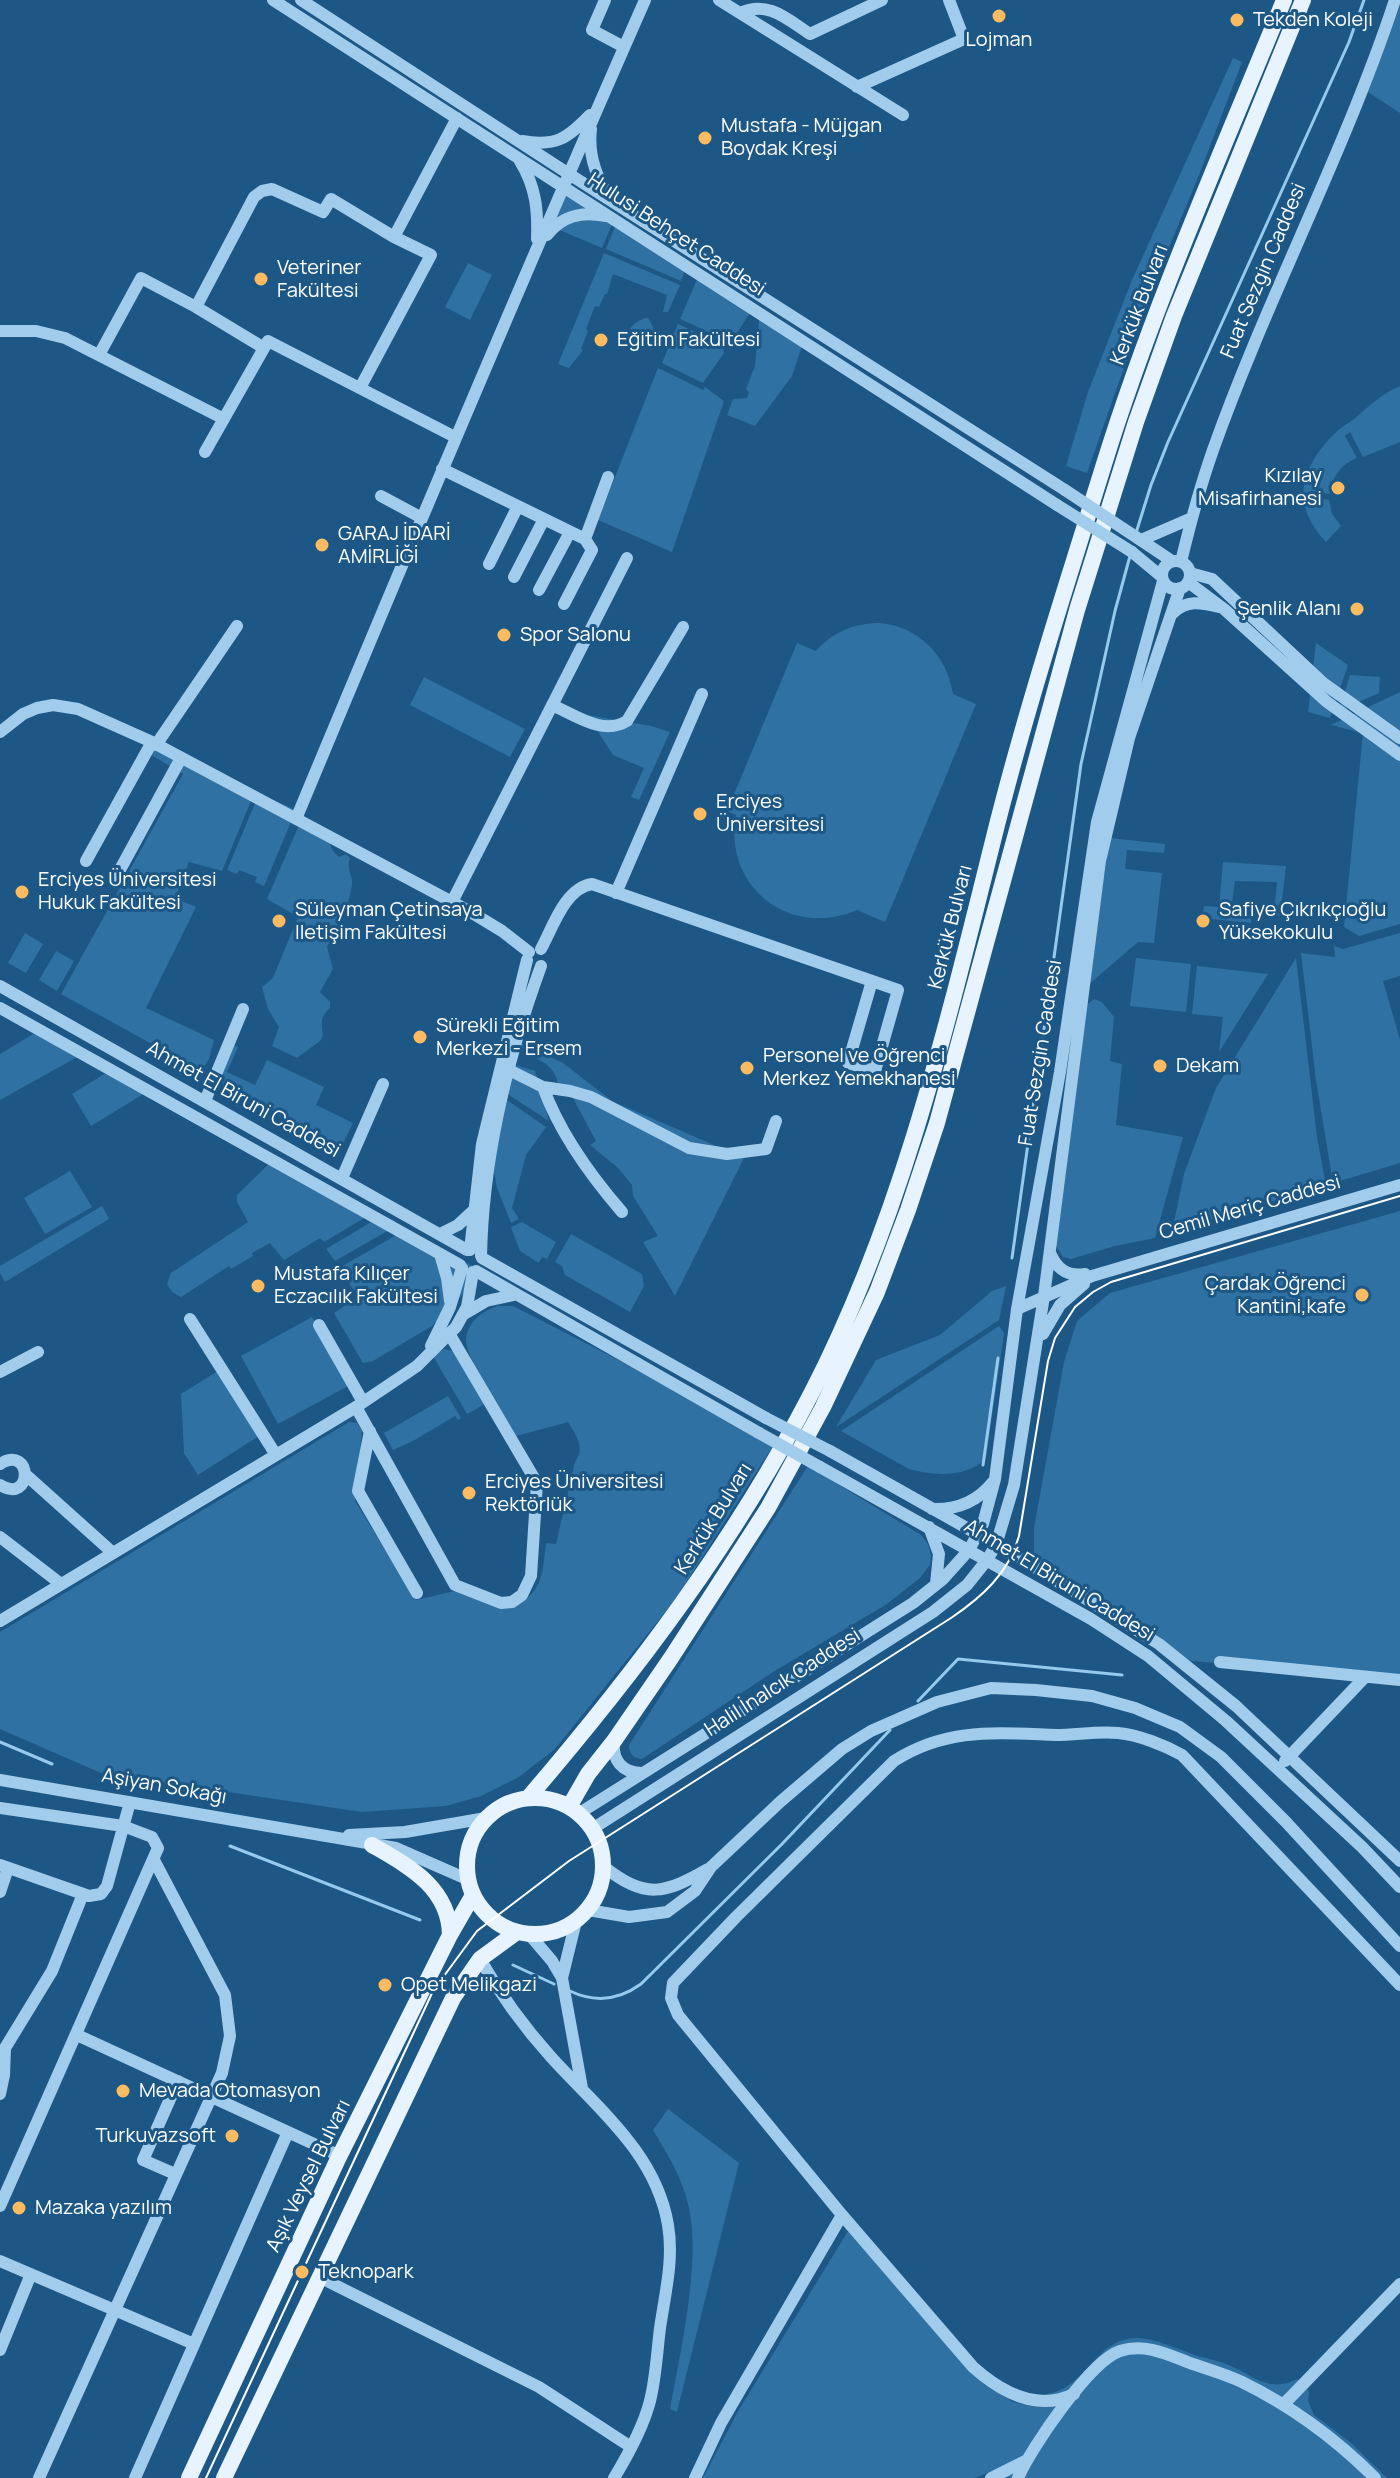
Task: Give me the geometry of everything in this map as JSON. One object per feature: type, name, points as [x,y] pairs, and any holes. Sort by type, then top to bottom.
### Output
[{"type":"main road","name":"Kerkük Bulvarı","points":[[528,1798],[647,1652],[729,1537],[811,1394],[863,1279],[911,1147],[1013,768],[1124,402],[1159,306],[1284,0]]},
{"type":"main road","name":"Kerkük Bulvarı","points":[[574,1810],[588,1774],[703,1610],[780,1487],[841,1372],[877,1292],[937,1123],[1069,640],[1143,400],[1179,302],[1303,0]]},
{"type":"main road","points":[[528,1798],[549,1799],[574,1810],[592,1829],[599,1842],[603,1866],[600,1890],[570,1926],[547,1934],[523,1933],[501,1926],[483,1911],[466,1872],[468,1851],[476,1831],[486,1818],[507,1803],[528,1798]]},
{"type":"main road","points":[[372,1845],[414,1870],[430,1884],[446,1910],[450,1935]]},
{"type":"main road","name":"Aşık Veysel Bulvarı","points":[[189,2478],[340,2156],[471,1888]]},
{"type":"main road","points":[[224,2478],[453,1998],[480,1959],[523,1933]]},
{"type":"street","name":"Hulusi Behçet Caddesi","points":[[273,0],[517,156],[612,200],[1176,561]]},
{"type":"street","name":"Hulusi Behçet Caddesi","points":[[301,0],[519,140],[612,218],[1132,552],[1162,579]]},
{"type":"street","points":[[605,0],[592,30],[624,47]]},
{"type":"street","points":[[296,819],[455,437],[645,0]]},
{"type":"street","points":[[719,0],[903,115]]},
{"type":"street","points":[[857,87],[964,39],[949,0]]},
{"type":"street","name":"Fuat Sezgin Caddesi","points":[[1176,561],[1225,416],[1368,76],[1395,0]]},
{"type":"street","points":[[740,13],[753,8],[770,9],[810,34],[874,2]]},
{"type":"street","points":[[519,140],[543,143],[559,140],[572,133],[595,110]]},
{"type":"street","points":[[595,110],[591,156],[597,175],[612,200]]},
{"type":"street","points":[[394,237],[457,118]]},
{"type":"street","points":[[517,156],[531,181],[537,201],[537,246]]},
{"type":"street","points":[[196,307],[254,197],[272,189],[323,212],[331,199],[431,255],[360,388]]},
{"type":"street","points":[[537,246],[556,224],[569,217],[593,214],[612,218]]},
{"type":"street","points":[[99,355],[141,278],[264,348]]},
{"type":"street","points":[[0,331],[45,332],[65,338],[224,419]]},
{"type":"street","points":[[205,452],[268,341],[455,437]]},
{"type":"street","points":[[442,469],[585,539],[592,550],[564,604]]},
{"type":"street","points":[[585,539],[608,477]]},
{"type":"street","points":[[381,496],[422,518]]},
{"type":"street","points":[[489,564],[518,506]]},
{"type":"street","points":[[1140,539],[1192,518]]},
{"type":"street","points":[[514,577],[544,519]]},
{"type":"street","points":[[539,590],[570,532]]},
{"type":"street","points":[[452,902],[627,558]]},
{"type":"street","points":[[1184,585],[1185,564],[1176,561],[1164,567],[1162,579],[1170,588],[1184,585],[1212,579],[1323,683],[1400,738]]},
{"type":"street","name":"Fuat Sezgin Caddesi","points":[[969,1550],[978,1535],[995,1479],[1017,1309],[1060,1072],[1097,822],[1162,579]]},
{"type":"street","points":[[1184,585],[1224,609],[1327,702],[1400,755]]},
{"type":"street","name":"Fuat Sezgin Caddesi","points":[[996,1545],[1014,1485],[1044,1296],[1100,861],[1129,738],[1184,585]]},
{"type":"street","points":[[1171,615],[1179,607],[1191,603],[1224,609]]},
{"type":"street","points":[[86,861],[154,743],[237,626]]},
{"type":"street","points":[[552,705],[602,727],[623,724],[683,627]]},
{"type":"street","points":[[616,893],[702,694]]},
{"type":"street","points":[[0,732],[29,711],[45,706],[61,705],[78,709],[154,743],[452,902],[532,953]]},
{"type":"street","points":[[116,877],[181,758]]},
{"type":"street","points":[[468,1269],[481,1266],[475,1253],[473,1211],[482,1144],[532,953],[579,888],[592,884],[898,990],[875,1071],[848,1063],[872,981]]},
{"type":"street","points":[[475,1253],[489,1154],[509,1070],[541,966],[533,966],[532,953]]},
{"type":"street","name":"Ahmet El Biruni Caddesi","points":[[0,986],[996,1545],[1159,1644],[1208,1681],[1400,1861]]},
{"type":"street","name":"Ahmet El Biruni Caddesi","points":[[0,1008],[1091,1619],[1148,1656],[1201,1698],[1362,1847],[1400,1887]]},
{"type":"street","points":[[205,1101],[243,1009]]},
{"type":"street","points":[[509,1070],[543,1087],[591,1097],[678,1144],[713,1153],[740,1154],[766,1149],[776,1121]]},
{"type":"street","points":[[342,1178],[383,1084]]},
{"type":"street","points":[[543,1087],[567,1138],[622,1212]]},
{"type":"street","name":"Cemil Meriç Caddesi","points":[[1112,1270],[1400,1185]]},
{"type":"street","points":[[440,1234],[458,1225],[473,1211]]},
{"type":"street","points":[[1049,1251],[1062,1271],[1075,1276],[1112,1270]]},
{"type":"street","points":[[0,1621],[360,1404],[417,1366],[450,1335],[464,1314],[471,1295],[468,1269],[460,1258],[475,1253]]},
{"type":"street","points":[[440,1254],[447,1278],[450,1307]]},
{"type":"street","points":[[417,1366],[436,1338],[468,1269]]},
{"type":"street","points":[[1017,1309],[1112,1270]]},
{"type":"street","points":[[1035,1354],[1047,1324],[1060,1305],[1080,1285],[1112,1270]]},
{"type":"street","points":[[464,1314],[486,1301],[514,1295]]},
{"type":"street","points":[[190,1319],[276,1455]]},
{"type":"street","points":[[319,1325],[360,1404],[370,1431],[455,1585],[501,1603],[512,1602],[519,1598],[531,1576],[537,1483],[450,1335]]},
{"type":"street","points":[[0,1372],[38,1352]]},
{"type":"street","points":[[370,1431],[358,1491],[417,1593]]},
{"type":"street","points":[[0,1464],[7,1460],[16,1461],[23,1466],[25,1474],[24,1482],[18,1488],[6,1489],[0,1485]]},
{"type":"street","points":[[25,1474],[113,1553]]},
{"type":"street","points":[[932,1509],[965,1504],[982,1494],[995,1479]]},
{"type":"street","points":[[929,1527],[939,1554],[936,1584]]},
{"type":"street","points":[[0,1537],[61,1584]]},
{"type":"street","name":"Halil İnalcık Caddesi","points":[[592,1829],[933,1612],[967,1585],[996,1545]]},
{"type":"street","name":"Halil İnalcık Caddesi","points":[[574,1810],[642,1773],[894,1615],[936,1584],[969,1550]]},
{"type":"street","points":[[1220,1662],[1400,1680]]},
{"type":"street","points":[[1278,1768],[1365,1677]]},
{"type":"street","points":[[603,1866],[623,1882],[653,1891],[678,1886],[711,1867],[831,1758],[871,1731],[937,1702],[991,1688],[1036,1690],[1092,1696],[1135,1708],[1180,1727],[1221,1757],[1400,1946]]},
{"type":"street","points":[[1074,2394],[1057,2401],[1033,2401],[1005,2391],[962,2356],[678,2015],[672,2004],[673,1983],[885,1768],[917,1749],[949,1738],[995,1732],[1057,1735],[1117,1733],[1170,1748],[1182,1755],[1400,1985]]},
{"type":"street","points":[[614,1741],[618,1763],[627,1771],[642,1773]]},
{"type":"street","name":"Aşiyan Sokağı","points":[[0,1780],[396,1848],[471,1888]]},
{"type":"street","points":[[0,1892],[4,1866],[97,1896],[105,1889],[130,1802]]},
{"type":"street","points":[[0,1808],[123,1826],[155,1839],[158,1848],[0,2206]]},
{"type":"street","name":"Aşiyan Sokağı","points":[[321,1834],[405,1832],[486,1818]]},
{"type":"street","points":[[39,2478],[222,2073],[229,2048],[225,1995],[154,1860]]},
{"type":"street","points":[[562,1978],[582,1915],[629,1917],[667,1912],[695,1891],[711,1867]]},
{"type":"street","points":[[0,2094],[6,2036],[52,1971],[83,1894]]},
{"type":"street","points":[[523,1933],[552,1961],[562,1978],[582,2088]]},
{"type":"street","points":[[480,1959],[521,2022],[617,2126],[638,2154],[656,2186],[668,2226],[669,2267],[650,2401],[614,2478]]},
{"type":"street","points":[[77,2035],[340,2156]]},
{"type":"street","points":[[175,2174],[143,2160],[178,2081]]},
{"type":"street","points":[[135,2478],[288,2132]]},
{"type":"street","points":[[695,2478],[721,2423],[842,2215]]},
{"type":"street","points":[[0,2261],[194,2344]]},
{"type":"street","points":[[0,2350],[31,2274]]},
{"type":"street","points":[[319,2277],[539,2387],[631,2447]]},
{"type":"street","points":[[1283,2405],[1400,2284]]},
{"type":"street","points":[[1018,2478],[1027,2460],[1074,2394],[1108,2356],[1138,2348],[1161,2352],[1239,2381],[1283,2405],[1334,2441],[1375,2478]]},
{"type":"street","points":[[991,2478],[1027,2460]]},
{"type":"shaded area","points":[[1400,6],[1400,113],[1368,92]]},
{"type":"shaded area","points":[[1233,58],[1242,62],[1150,293],[1087,473],[1066,466],[1088,392],[1132,280]]},
{"type":"shaded area","points":[[569,194],[616,215],[602,248],[550,226],[561,200]]},
{"type":"shaded area","points":[[619,217],[688,262],[681,281],[606,249]]},
{"type":"shaded area","points":[[604,253],[680,285],[668,312],[663,312],[667,295],[613,274],[607,294],[599,307],[595,306],[586,329],[583,350],[569,368],[558,364]]},
{"type":"shaded area","points":[[468,263],[492,275],[470,320],[445,307]]},
{"type":"shaded area","points":[[701,270],[756,304],[731,342],[680,319]]},
{"type":"shaded area","points":[[760,308],[805,337],[792,376],[755,426],[727,415],[733,399],[747,398],[749,392],[746,389],[755,366]]},
{"type":"shaded area","points":[[648,318],[653,327],[650,341],[644,348],[631,352],[627,345],[629,330],[634,323]]},
{"type":"shaded area","points":[[678,324],[723,345],[724,353],[703,383],[662,363]]},
{"type":"shaded area","points":[[658,368],[703,390],[705,387],[724,401],[672,552],[598,520]]},
{"type":"shaded area","points":[[1400,386],[1400,442],[1363,457],[1350,432],[1345,436],[1357,458],[1338,472],[1330,494],[1310,491],[1309,496],[1329,500],[1332,514],[1341,526],[1326,542],[1307,514],[1304,486],[1307,473],[1335,433],[1382,396]]},
{"type":"shaded area","points":[[880,623],[907,630],[929,645],[945,667],[953,694],[976,704],[885,922],[857,910],[832,917],[808,918],[786,912],[766,900],[751,884],[740,864],[735,841],[736,815],[727,811],[797,643],[816,651],[845,630]]},
{"type":"shaded area","points":[[1316,643],[1348,665],[1330,718],[1308,712]]},
{"type":"shaded area","points":[[1350,675],[1380,677],[1379,693],[1339,711]]},
{"type":"shaded area","points":[[424,677],[525,729],[510,757],[410,705]]},
{"type":"shaded area","points":[[1400,692],[1400,924],[1359,936],[1344,927],[1363,733],[1331,725]]},
{"type":"shaded area","points":[[587,715],[670,732],[639,800],[631,797],[644,768],[613,755]]},
{"type":"shaded area","points":[[155,745],[255,791],[222,871],[189,862],[175,898],[196,907],[146,1008],[214,1040],[209,1059],[201,1071],[61,994],[183,774],[150,754]]},
{"type":"shaded area","points":[[259,794],[296,810],[264,886],[255,882],[257,877],[239,870],[237,874],[227,870]]},
{"type":"shaded area","points":[[303,816],[331,831],[333,851],[339,857],[346,854],[350,858],[352,884],[346,909],[327,947],[333,969],[320,992],[330,1002],[330,1008],[322,1020],[323,1035],[320,1041],[297,1058],[272,1046],[279,1027],[268,1009],[262,987],[273,978],[298,917],[267,899]]},
{"type":"shaded area","points":[[1110,838],[1165,844],[1164,853],[1127,850],[1125,869],[1162,873],[1154,943],[1138,942],[1087,986]]},
{"type":"shaded area","points":[[1223,862],[1286,866],[1280,916],[1274,915],[1277,882],[1235,881],[1231,911],[1237,912],[1237,915],[1251,916],[1251,923],[1202,918],[1204,906],[1219,907]]},
{"type":"shaded area","points":[[25,933],[43,944],[26,973],[8,963]]},
{"type":"shaded area","points":[[1400,933],[1400,976],[1383,981],[1400,1040],[1400,1163],[1333,1183],[1316,1080],[1301,953],[1335,957],[1334,946],[1343,949]]},
{"type":"shaded area","points":[[56,951],[74,961],[57,991],[39,980]]},
{"type":"shaded area","points":[[1136,958],[1191,964],[1186,1012],[1130,1006]]},
{"type":"shaded area","points":[[1296,958],[1317,1137],[1326,1185],[1172,1232],[1184,1174],[1216,1088]]},
{"type":"shaded area","points":[[1197,966],[1268,974],[1219,1052],[1223,1017],[1192,1014]]},
{"type":"shaded area","points":[[1094,999],[1102,1002],[1114,1017],[1110,1061],[1122,1064],[1116,1125],[1183,1137],[1155,1238],[1071,1259],[1063,1257],[1056,1246],[1084,1007]]},
{"type":"shaded area","points":[[45,1027],[88,1051],[0,1100],[0,1054]]},
{"type":"shaded area","points":[[517,1041],[563,1063],[612,1101],[744,1158],[675,1296],[643,1242],[658,1236],[633,1196],[632,1185],[617,1167],[590,1145],[596,1141],[566,1085],[558,1088],[549,1067],[516,1047]]},
{"type":"shaded area","points":[[231,1044],[238,1047],[227,1072],[255,1085],[267,1060],[324,1087],[316,1105],[353,1123],[340,1150],[219,1082]]},
{"type":"shaded area","points":[[512,1064],[535,1071],[549,1121],[506,1093]]},
{"type":"shaded area","points":[[114,1068],[155,1087],[91,1126],[72,1094]]},
{"type":"shaded area","points":[[504,1098],[546,1127],[526,1155],[512,1208],[519,1219],[511,1223],[497,1188],[494,1171]]},
{"type":"shaded area","points":[[277,1156],[373,1210],[371,1214],[324,1242],[320,1238],[284,1260],[270,1243],[181,1297],[172,1292],[167,1284],[171,1273],[248,1222],[237,1202],[237,1195]]},
{"type":"shaded area","points":[[70,1171],[92,1207],[45,1234],[24,1198]]},
{"type":"shaded area","points":[[102,1206],[109,1219],[5,1282],[0,1266]]},
{"type":"shaded area","points":[[1400,1211],[1400,1678],[1181,1660],[1034,1567],[1034,1528],[1064,1362],[1077,1321],[1110,1293]]},
{"type":"shaded area","points":[[383,1215],[395,1221],[396,1226],[335,1261],[326,1249]]},
{"type":"shaded area","points":[[522,1222],[556,1242],[547,1259],[542,1257],[539,1263],[520,1251],[511,1227]]},
{"type":"shaded area","points":[[407,1229],[476,1268],[465,1292],[432,1326],[373,1361],[363,1363],[334,1313],[358,1297],[339,1268]]},
{"type":"shaded area","points":[[571,1234],[642,1274],[644,1286],[630,1312],[565,1275],[562,1266],[555,1262]]},
{"type":"shaded area","points":[[1006,1286],[999,1320],[836,1427],[876,1360],[940,1335],[992,1291]]},
{"type":"shaded area","points":[[498,1306],[513,1306],[683,1393],[773,1446],[675,1600],[555,1749],[519,1777],[481,1796],[446,1806],[362,1812],[101,1773],[0,1729],[0,1632],[349,1422],[357,1423],[362,1431],[355,1501],[416,1600],[459,1590],[523,1601],[530,1596],[539,1583],[546,1543],[556,1544],[580,1446],[568,1422],[516,1436],[487,1388],[466,1341],[469,1328],[476,1318]]},
{"type":"shaded area","points":[[312,1317],[350,1385],[278,1424],[241,1356]]},
{"type":"shaded area","points":[[999,1326],[1004,1333],[986,1458],[979,1465],[950,1474],[909,1469],[841,1431]]},
{"type":"shaded area","points":[[444,1349],[453,1351],[485,1404],[467,1414],[433,1356]]},
{"type":"shaded area","points":[[221,1369],[262,1434],[198,1475],[184,1453],[181,1394]]},
{"type":"shaded area","points":[[448,1396],[461,1418],[458,1420],[455,1416],[393,1450],[384,1433]]},
{"type":"shaded area","points":[[808,1466],[921,1535],[928,1544],[930,1565],[920,1578],[887,1604],[773,1672],[642,1759],[634,1757],[629,1745]]},
{"type":"shaded area","points":[[668,2109],[739,2163],[677,2412],[670,2409],[688,2308],[692,2230],[683,2187],[653,2130]]},
{"type":"shaded area","points":[[848,2231],[984,2384],[1013,2402],[1036,2407],[1039,2395],[1056,2392],[1069,2385],[1110,2346],[1122,2340],[1146,2339],[1225,2364],[1267,2383],[1282,2384],[1297,2379],[1309,2391],[1308,2401],[1314,2415],[1350,2442],[1387,2478],[1002,2478],[999,2468],[975,2478],[703,2478],[737,2413]]},
{"type":"waterway","points":[[1136,533],[1168,442],[1349,42],[1364,0]]},
{"type":"waterway","points":[[1012,1258],[1081,764],[1130,556]]},
{"type":"waterway","points":[[983,1465],[998,1358]]},
{"type":"waterway","points":[[918,1701],[958,1659],[1122,1675]]},
{"type":"waterway","points":[[570,1991],[607,1998],[624,1994],[641,1984],[782,1844],[890,1730]]},
{"type":"waterway","points":[[0,1742],[52,1764]]},
{"type":"waterway","points":[[230,1846],[420,1920]]},
{"type":"waterway","points":[[513,1965],[554,1984]]},
{"type":"tram line","points":[[206,2478],[433,1991],[477,1931],[569,1861],[951,1618],[993,1583],[1009,1561],[1019,1536],[1048,1361],[1055,1338],[1075,1307],[1093,1292],[1111,1282],[1400,1196]]},
{"type":"place","name":"Lojman","points":[[999,16]]},
{"type":"place","name":"Tekden Koleji","points":[[1237,20]]},
{"type":"place","name":"Mustafa - Müjgan Boydak Kreşi","points":[[705,138]]},
{"type":"place","name":"Veteriner Fakültesi","points":[[261,279]]},
{"type":"place","name":"Eğitim Fakültesi","points":[[601,340]]},
{"type":"place","name":"Kızılay Misafirhanesi","points":[[1338,488]]},
{"type":"place","name":"GARAJ İDARİ AMİRLİĞİ","points":[[322,545]]},
{"type":"place","name":"Şenlik Alanı","points":[[1357,609]]},
{"type":"place","name":"Spor Salonu","points":[[504,635]]},
{"type":"place","name":"Erciyes Üniversitesi","points":[[700,814]]},
{"type":"place","name":"Erciyes Üniversitesi Hukuk Fakültesi","points":[[22,892]]},
{"type":"place","name":"Süleyman Çetinsaya Iletişim Fakültesi","points":[[279,921]]},
{"type":"place","name":"Safiye Çıkrıkçıoğlu Yüksekokulu","points":[[1203,921]]},
{"type":"place","name":"Sürekli Eğitim Merkezi - Ersem","points":[[420,1037]]},
{"type":"place","name":"Dekam","points":[[1160,1066]]},
{"type":"place","name":"Personel ve Öğrenci Merkez Yemekhanesi","points":[[747,1068]]},
{"type":"place","name":"Mustafa Kılıçer Eczacılık Fakültesi","points":[[258,1286]]},
{"type":"place","name":"Çardak Öğrenci Kantini,kafe","points":[[1362,1295]]},
{"type":"place","name":"Erciyes Üniversitesi Rektörlük","points":[[469,1493]]},
{"type":"place","name":"Opet Melikgazi","points":[[385,1985]]},
{"type":"place","name":"Mevada Otomasyon","points":[[123,2091]]},
{"type":"place","name":"Turkuvazsoft","points":[[232,2136]]},
{"type":"place","name":"Mazaka yazılım","points":[[19,2208]]},
{"type":"place","name":"Teknopark","points":[[302,2272]]}]
